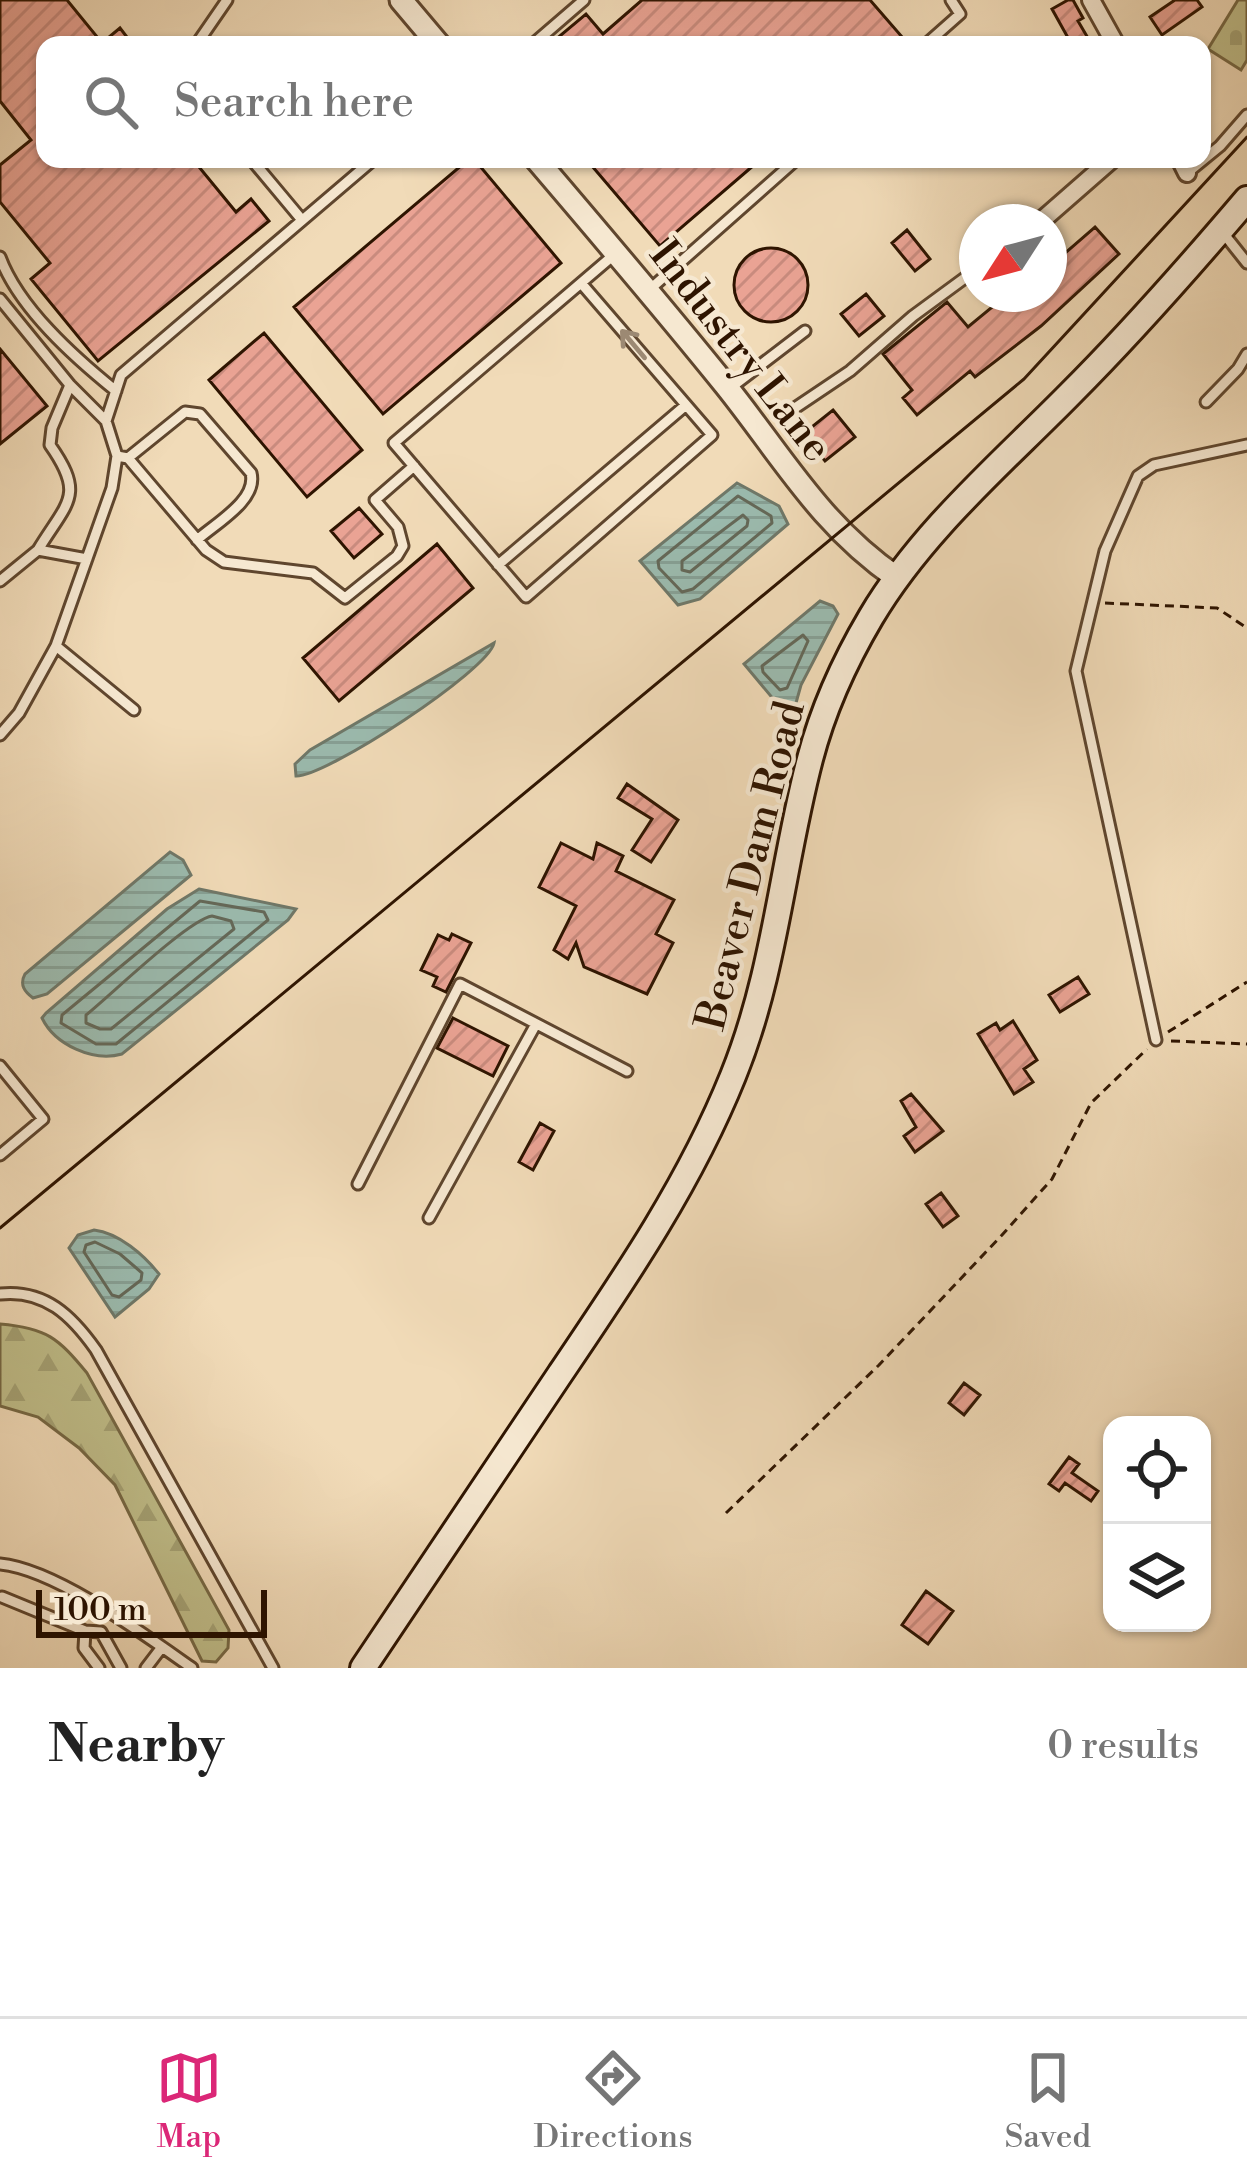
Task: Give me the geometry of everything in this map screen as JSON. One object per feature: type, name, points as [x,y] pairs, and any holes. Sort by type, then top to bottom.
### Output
[{"type":"main road","name":"Beaver Dam Road","points":[[363,1668],[616,1289],[696,1158],[734,1075],[760,999],[803,787],[825,715],[857,643],[897,578],[944,520],[1110,353],[1247,199]]},
{"type":"street","points":[[401,0],[431,36]]},
{"type":"street","points":[[1091,0],[1111,36]]},
{"type":"street","name":"Industry Lane","points":[[544,168],[728,389],[827,520],[897,578]]},
{"type":"street","points":[[1061,204],[1102,168]]},
{"type":"lane","points":[[202,36],[227,0]]},
{"type":"lane","points":[[542,36],[584,0]]},
{"type":"lane","points":[[935,36],[960,14],[951,0]]},
{"type":"lane","points":[[1211,151],[1247,115]]},
{"type":"lane","points":[[259,168],[302,220]]},
{"type":"lane","points":[[106,421],[121,375],[363,168]]},
{"type":"lane","points":[[648,291],[787,168]]},
{"type":"lane","points":[[1221,230],[1247,263]]},
{"type":"lane","points":[[581,283],[712,435],[526,597],[394,443],[544,314],[581,283],[616,254]]},
{"type":"lane","points":[[0,257],[33,308],[86,367],[116,391]]},
{"type":"lane","points":[[789,412],[850,371],[959,282]]},
{"type":"lane","points":[[0,299],[106,421],[123,457],[197,540],[224,562],[313,573],[346,598],[403,546],[398,527],[375,500],[414,466]]},
{"type":"lane","points":[[728,389],[805,331]]},
{"type":"lane","points":[[1206,402],[1247,354]]},
{"type":"lane","points":[[0,581],[38,550],[70,496],[68,471],[50,445],[70,385]]},
{"type":"lane","points":[[498,565],[686,405]]},
{"type":"lane","points":[[0,735],[19,713],[56,646],[123,457],[185,412],[200,414],[251,473],[253,489],[197,540]]},
{"type":"lane","points":[[1156,1040],[1076,671],[1105,551],[1138,476],[1154,465],[1247,446]]},
{"type":"lane","points":[[38,550],[87,559]]},
{"type":"lane","points":[[56,646],[134,710]]},
{"type":"lane","points":[[358,1184],[460,984],[627,1071]]},
{"type":"lane","points":[[429,1218],[536,1024]]},
{"type":"lane","points":[[0,1066],[43,1119],[0,1155]]},
{"type":"lane","points":[[0,1294],[44,1298],[79,1325],[273,1668]]},
{"type":"lane","points":[[0,1564],[64,1588],[191,1668]]},
{"type":"lane","points":[[2,1597],[85,1631],[101,1632],[121,1668]]},
{"type":"lane","points":[[85,1631],[84,1648],[99,1668]]},
{"type":"lane","points":[[146,1668],[162,1647]]},
{"type":"path","points":[[1093,603],[1216,608],[1247,628]]},
{"type":"path","points":[[726,1513],[879,1366],[1002,1235],[1060,1167],[1091,1103],[1156,1040],[1247,982]]},
{"type":"path","points":[[1156,1040],[1247,1044]]},
{"type":"green space","points":[[1238,0],[1247,0],[1247,60],[1241,70],[1211,51]]},
{"type":"green space","points":[[0,1324],[50,1337],[87,1373],[229,1630],[228,1648],[216,1662],[202,1661],[115,1485],[79,1448],[38,1417],[0,1406]]},
{"type":"water","points":[[737,483],[779,506],[788,524],[700,599],[678,605],[640,561]]},
{"type":"water","points":[[820,601],[838,614],[801,685],[794,710],[785,713],[744,664]]},
{"type":"water","points":[[494,643],[465,675],[404,720],[339,759],[296,776],[295,764],[310,750]]},
{"type":"water","points":[[170,852],[183,860],[191,875],[47,994],[33,998],[23,985],[25,974]]},
{"type":"water","points":[[199,889],[296,909],[122,1054],[87,1053],[48,1028],[42,1018],[46,1013],[167,909]]},
{"type":"water","points":[[94,1230],[130,1246],[159,1274],[149,1289],[115,1317],[69,1248],[78,1235]]},
{"type":"building","points":[[0,0],[67,0],[96,36],[36,36],[36,168],[200,168],[236,212],[251,199],[269,221],[98,361],[31,279],[50,263],[0,202],[0,165],[31,140],[0,101]]},
{"type":"building","points":[[642,0],[870,0],[901,36],[560,36],[586,14],[603,34]]},
{"type":"building","points":[[1073,0],[1087,36],[1067,36],[1052,9]]},
{"type":"building","points":[[1175,0],[1197,0],[1202,7],[1162,35],[1150,17]]},
{"type":"building","points":[[458,168],[482,168],[561,263],[383,414],[294,307]]},
{"type":"building","points":[[594,168],[751,168],[660,246]]},
{"type":"building","points":[[1095,227],[1119,254],[1067,302],[1067,251]]},
{"type":"building","points":[[907,230],[930,259],[915,271],[892,243]]},
{"type":"building","points":[[771,248],[785,250],[797,259],[806,271],[806,299],[797,311],[785,320],[771,322],[757,320],[745,311],[736,299],[734,285],[736,271],[745,259],[757,250]]},
{"type":"building","points":[[866,294],[884,316],[859,336],[841,314]]},
{"type":"building","points":[[947,302],[968,327],[986,312],[1056,312],[975,377],[970,371],[917,415],[903,398],[912,390],[883,354]]},
{"type":"building","points":[[264,333],[362,450],[307,497],[209,380]]},
{"type":"building","points":[[0,349],[47,406],[0,444]]},
{"type":"building","points":[[833,410],[855,437],[825,461],[803,434]]},
{"type":"building","points":[[359,508],[382,534],[354,558],[331,531]]},
{"type":"building","points":[[437,544],[473,588],[339,701],[303,658]]},
{"type":"building","points":[[627,784],[678,820],[651,862],[632,850],[652,819],[618,798]]},
{"type":"building","points":[[561,843],[593,859],[597,843],[623,856],[616,871],[674,900],[656,934],[673,943],[647,994],[584,967],[576,943],[568,959],[554,950],[576,906],[539,887]]},
{"type":"building","points":[[452,934],[471,943],[446,992],[433,986],[437,977],[421,970],[438,935],[449,940]]},
{"type":"building","points":[[1078,977],[1089,994],[1060,1012],[1049,995]]},
{"type":"building","points":[[453,1018],[508,1046],[493,1076],[437,1048]]},
{"type":"building","points":[[1013,1021],[1037,1060],[1024,1069],[1033,1082],[1014,1094],[978,1034],[996,1023],[1000,1030]]},
{"type":"building","points":[[911,1094],[943,1131],[915,1152],[904,1136],[916,1127],[901,1101]]},
{"type":"building","points":[[540,1123],[554,1131],[533,1170],[519,1162]]},
{"type":"building","points":[[941,1193],[958,1216],[943,1227],[926,1204]]},
{"type":"building","points":[[964,1383],[980,1395],[964,1415],[949,1403]]},
{"type":"building","points":[[1069,1457],[1079,1464],[1072,1473],[1098,1491],[1091,1501],[1065,1483],[1059,1491],[1049,1484]]},
{"type":"building","points":[[926,1591],[953,1611],[928,1644],[902,1625]]},
{"type":"tram line","points":[[0,1228],[1024,379],[1247,137]]}]
